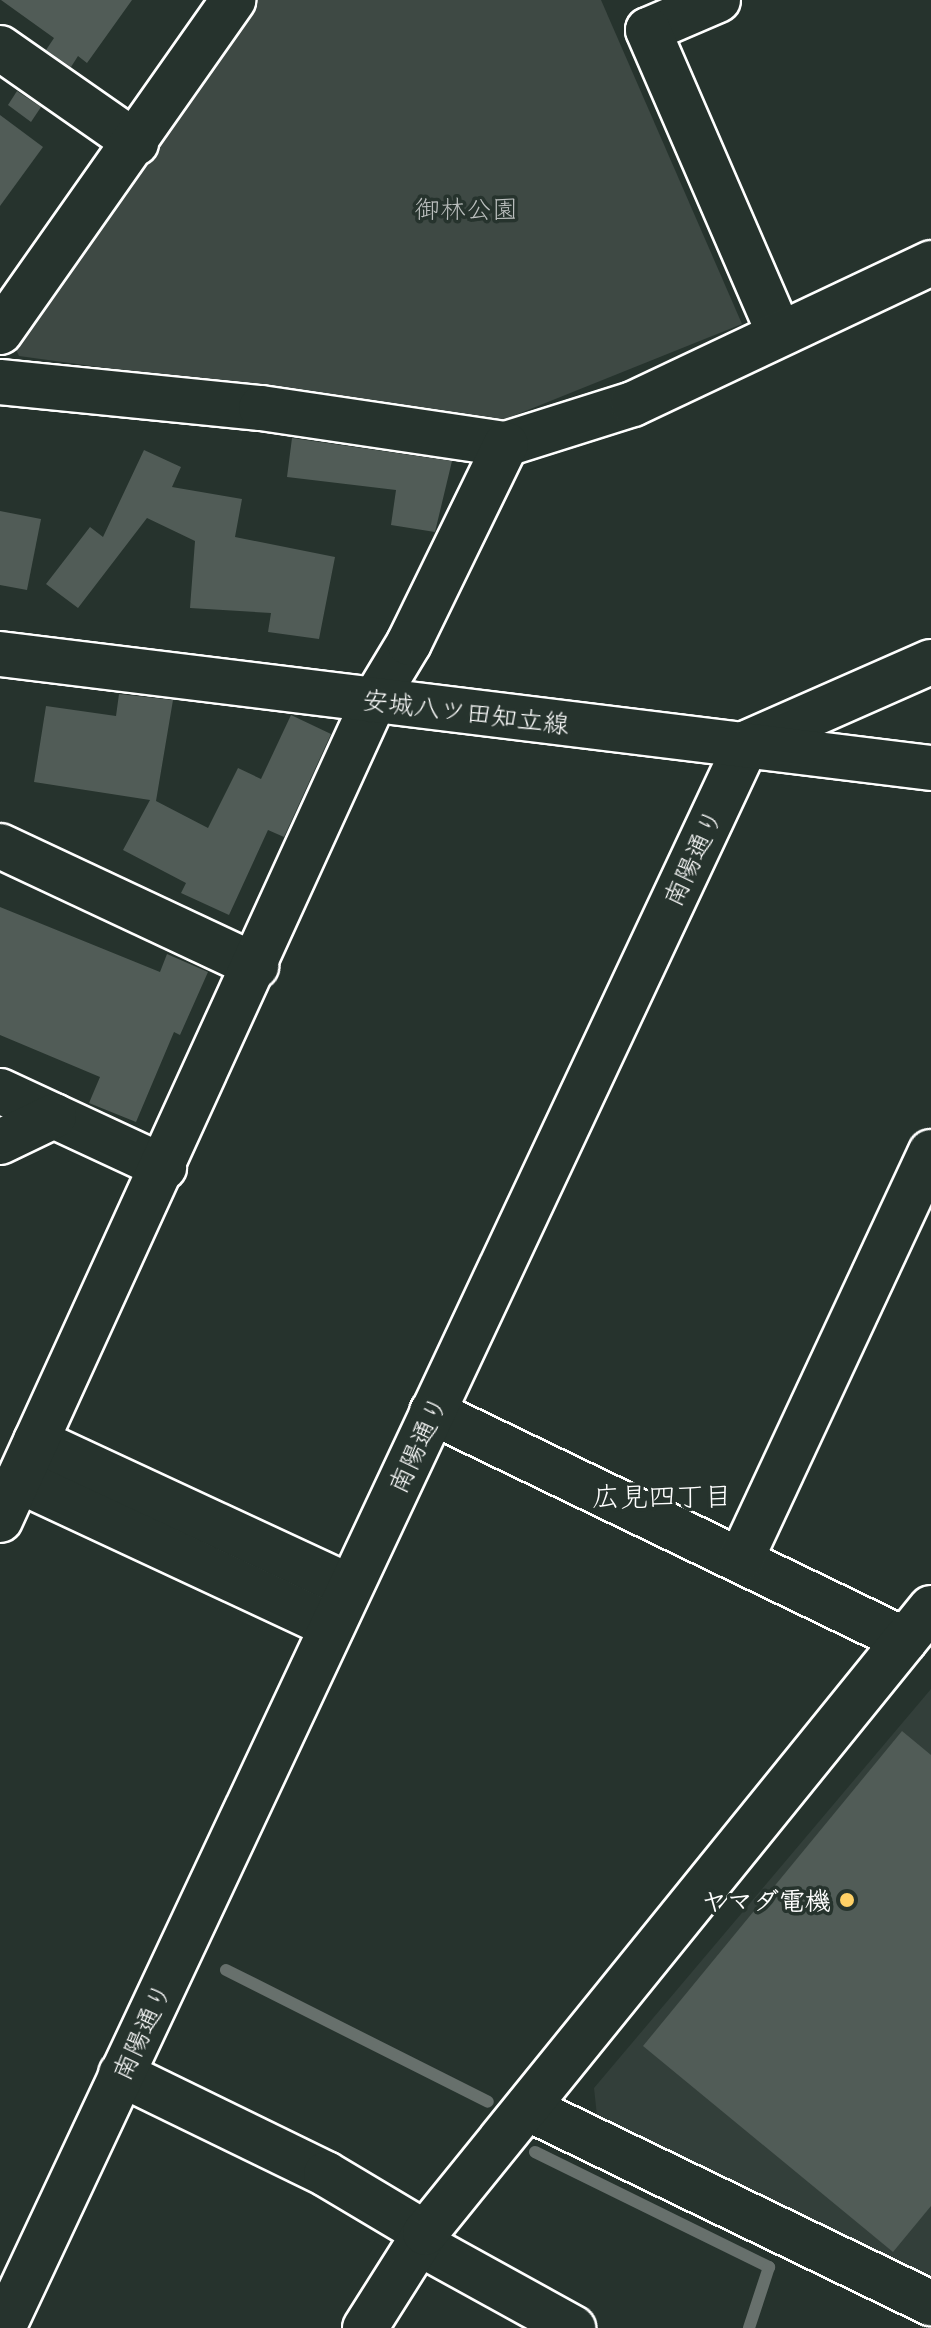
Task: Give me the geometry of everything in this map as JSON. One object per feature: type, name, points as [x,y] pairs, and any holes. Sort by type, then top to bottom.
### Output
[{"type":"street","points":[[0,332],[136,143],[233,0]]},
{"type":"street","points":[[718,0],[641,15],[779,332]]},
{"type":"street","points":[[0,48],[136,143]]},
{"type":"street","points":[[0,382],[261,408],[506,444],[633,404],[779,332],[931,263]]},
{"type":"street","points":[[0,1520],[256,966],[374,701],[409,643],[506,444]]},
{"type":"street","name":"安城八ツ田知立線","points":[[0,654],[374,701],[747,743],[931,768]]},
{"type":"street","points":[[747,743],[931,662]]},
{"type":"street","name":"南陽通り","points":[[3,2328],[747,743]]},
{"type":"street","points":[[0,846],[256,966]]},
{"type":"street","points":[[0,1091],[164,1167]]},
{"type":"street","points":[[0,1142],[54,1116]]},
{"type":"street","points":[[741,1559],[931,1152]]},
{"type":"street","points":[[365,2328],[425,2233],[918,1624],[741,1559],[432,1412]]},
{"type":"street","points":[[27,1460],[350,1587]]},
{"type":"street","points":[[27,1460],[331,1626]]},
{"type":"street","points":[[121,2074],[326,2174],[425,2233],[428,2248],[573,2328]]},
{"type":"street","points":[[527,2108],[931,2303]]},
{"type":"shaded area","name":"ヤマダ電機","points":[[931,1689],[931,2279],[597,2116],[594,2088]]},
{"type":"green space","name":"御林公園","points":[[247,0],[601,0],[742,324],[498,422],[19,356],[14,345]]},
{"type":"building","points":[[1,0],[132,0],[87,63],[78,56],[71,67],[46,50],[54,38]]},
{"type":"building","points":[[17,91],[41,107],[31,122],[8,105]]},
{"type":"building","points":[[0,115],[43,147],[0,206]]},
{"type":"building","points":[[292,438],[452,461],[435,532],[391,525],[396,490],[287,477]]},
{"type":"building","points":[[144,450],[181,467],[172,487],[242,499],[235,537],[335,557],[319,639],[268,632],[271,613],[190,608],[195,541],[147,518],[78,608],[46,584],[90,527],[103,537]]},
{"type":"building","points":[[0,511],[41,519],[27,590],[0,585]]},
{"type":"building","points":[[119,694],[173,700],[156,801],[208,828],[238,768],[261,779],[291,715],[331,734],[284,837],[268,830],[229,915],[181,893],[186,883],[123,850],[150,800],[34,782],[46,706],[116,716]]},
{"type":"building","points":[[0,907],[160,972],[167,954],[208,972],[180,1035],[174,1032],[136,1122],[89,1103],[100,1077],[0,1035]]},
{"type":"building","name":"ヤマダ電機","points":[[902,1731],[931,1755],[931,2206],[893,2252],[643,2046]]},
{"type":"waterway","points":[[226,1970],[488,2102]]},
{"type":"waterway","points":[[535,2152],[769,2267],[749,2328]]},
{"type":"place","name":"ヤマダ電機","points":[[847,1900]]},
{"type":"district","name":"広見四丁目","points":[[662,1495]]}]
